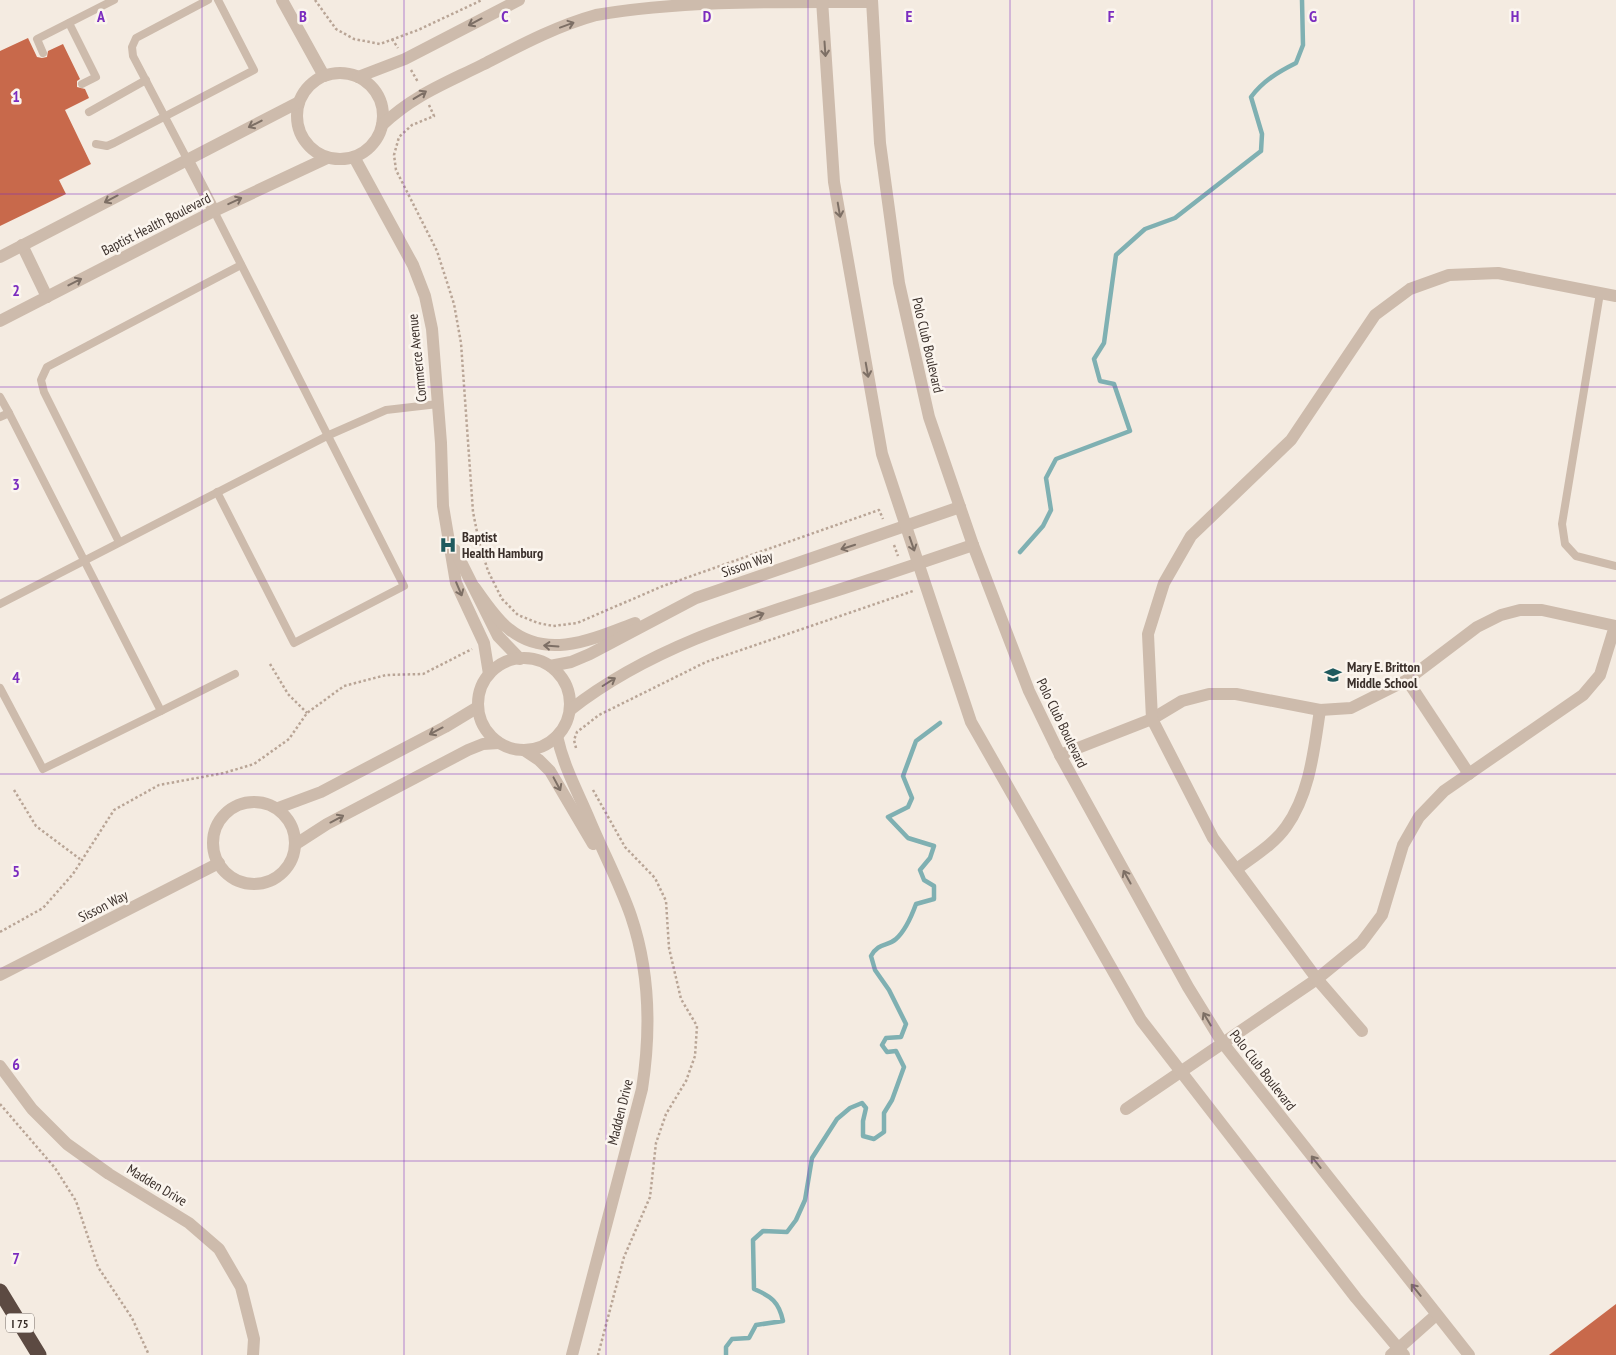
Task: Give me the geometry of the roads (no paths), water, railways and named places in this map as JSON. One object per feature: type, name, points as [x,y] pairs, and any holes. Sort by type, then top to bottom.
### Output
[{"type":"highway","name":"I 75","points":[[0,1291],[39,1355]]},
{"type":"street","points":[[282,0],[324,76]]},
{"type":"street","points":[[358,77],[405,59],[519,0]]},
{"type":"street","points":[[382,125],[402,106],[424,92],[548,32],[596,15],[678,1],[872,1]]},
{"type":"street","points":[[822,1],[834,182],[882,454],[971,722],[1141,1020],[1398,1353],[1436,1315]]},
{"type":"street","name":"Polo Club Boulevard","points":[[872,1],[880,143],[898,283],[929,417],[973,545],[1030,691],[1060,755],[1188,987],[1222,1042],[1469,1355]]},
{"type":"street","points":[[335,73],[358,77],[367,83],[380,102],[382,125],[378,137],[369,148],[354,157],[327,158],[315,152],[302,136],[296,116],[299,102],[304,91],[313,82],[324,76],[335,73]]},
{"type":"street","points":[[0,256],[299,102]]},
{"type":"street","name":"Commerce Avenue","points":[[354,157],[413,265],[425,296],[432,329],[444,506],[456,583],[484,643],[489,674]]},
{"type":"street","name":"Baptist Health Boulevard","points":[[0,321],[214,211],[327,158]]},
{"type":"street","points":[[187,159],[214,211]]},
{"type":"street","points":[[22,245],[47,297]]},
{"type":"street","points":[[1362,1031],[1317,979],[1213,838],[1152,718],[1148,634],[1164,583],[1191,536],[1291,440],[1375,315],[1410,289],[1449,275],[1498,273],[1616,296]]},
{"type":"street","name":"Sisson Way","points":[[550,666],[570,662],[590,654],[696,598],[960,507]]},
{"type":"street","name":"Commerce Avenue","points":[[450,541],[498,636],[520,658]]},
{"type":"street","points":[[570,710],[590,694],[646,660],[762,614],[973,545]]},
{"type":"street","points":[[475,588],[509,629],[524,639],[545,646],[563,646],[596,638],[696,598]]},
{"type":"street","points":[[1060,755],[1152,718],[1182,701],[1209,694],[1236,694],[1320,710],[1351,708],[1407,680],[1477,628],[1501,615],[1520,610],[1542,610],[1615,624],[1600,675],[1583,695],[1444,791],[1419,817],[1403,846],[1382,915],[1361,943],[1317,979],[1126,1109]]},
{"type":"street","points":[[296,844],[327,824],[468,750],[483,744],[499,743],[524,750],[536,748],[557,736],[565,724],[570,710],[566,686],[550,666],[530,659],[520,658],[508,661],[489,674],[483,684],[478,707],[484,727],[499,743]]},
{"type":"street","points":[[1407,680],[1469,774]]},
{"type":"street","points":[[278,808],[321,792],[445,727],[478,707]]},
{"type":"street","points":[[1237,869],[1270,844],[1285,828],[1297,809],[1311,764],[1320,710]]},
{"type":"street","name":"Madden Drive","points":[[557,736],[563,764],[630,916],[646,985],[648,1049],[642,1089],[572,1355]]},
{"type":"street","name":"Madden Drive","points":[[524,750],[539,760],[550,771],[568,805],[613,876]]},
{"type":"street","points":[[251,802],[265,803],[278,808],[288,818],[294,830],[296,844],[293,857],[287,868],[277,877],[265,882],[252,884],[238,881],[227,874],[219,864],[214,850],[214,837],[218,824],[226,813],[238,805],[251,802]]},
{"type":"street","name":"Sisson Way","points":[[0,975],[219,864]]},
{"type":"street","name":"Madden Drive","points":[[0,1066],[32,1109],[68,1144],[109,1174],[190,1223],[219,1249],[242,1287],[254,1339],[253,1355]]},
{"type":"lane","points":[[44,53],[37,40],[114,0]]},
{"type":"lane","points":[[187,159],[134,56],[132,47],[136,38],[208,0]]},
{"type":"lane","points":[[96,144],[106,146],[114,143],[254,70],[218,0]]},
{"type":"lane","points":[[69,23],[96,77],[82,84]]},
{"type":"lane","points":[[89,112],[146,80]]},
{"type":"lane","points":[[214,211],[404,586],[294,643],[218,492]]},
{"type":"lane","points":[[119,542],[44,392],[41,380],[47,367],[241,265]]},
{"type":"lane","points":[[1600,293],[1562,524],[1565,544],[1576,556],[1616,566]]},
{"type":"lane","points":[[0,397],[161,711]]},
{"type":"lane","points":[[0,604],[329,435],[386,410],[438,404]]},
{"type":"lane","points":[[0,417],[8,413]]},
{"type":"lane","points":[[0,688],[43,769],[236,674]]},
{"type":"waterway","points":[[1020,552],[1043,526],[1051,510],[1046,478],[1056,459],[1130,431],[1114,384],[1100,381],[1094,359],[1104,343],[1116,255],[1145,229],[1175,218],[1261,151],[1262,134],[1251,97],[1271,77],[1296,63],[1303,45],[1302,0]]},
{"type":"waterway","points":[[726,1355],[726,1347],[732,1339],[749,1338],[756,1325],[783,1321],[777,1304],[765,1294],[754,1289],[753,1240],[763,1231],[787,1232],[796,1220],[805,1200],[812,1158],[837,1119],[850,1108],[862,1103],[866,1108],[863,1121],[863,1136],[874,1139],[884,1132],[884,1113],[892,1100],[904,1067],[896,1051],[887,1052],[882,1045],[886,1038],[901,1037],[906,1024],[889,990],[875,970],[871,956],[877,949],[900,935],[916,904],[934,899],[934,886],[924,880],[920,870],[930,858],[934,846],[908,838],[888,817],[908,807],[912,798],[903,776],[916,741],[940,723]]},
{"type":"place","name":"Baptist Health Hamburg","points":[[448,545]]},
{"type":"place","name":"Mary E. Britton Middle School","points":[[1333,675]]}]
